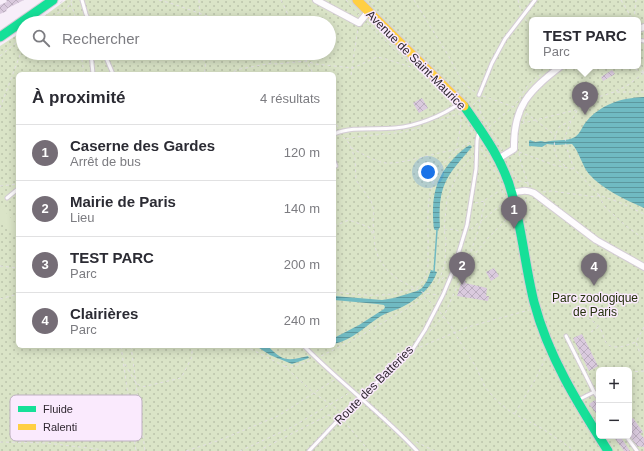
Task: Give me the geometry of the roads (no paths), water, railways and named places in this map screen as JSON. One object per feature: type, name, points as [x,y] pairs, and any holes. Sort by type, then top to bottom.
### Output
[{"type":"main road","points":[[30,16],[52,0]]},
{"type":"main road","name":"Avenue de Saint-Maurice","points":[[357,0],[363,18],[461,102],[486,129],[512,194],[536,307],[550,348],[576,401],[608,451]]},
{"type":"main road","points":[[0,37],[16,26]]},
{"type":"street","points":[[316,0],[363,18]]},
{"type":"street","points":[[498,159],[514,149],[515,121],[519,109],[543,80],[557,69]]},
{"type":"street","points":[[512,194],[523,190],[534,193],[596,240],[644,267]]},
{"type":"lane","points":[[82,0],[86,16]]},
{"type":"lane","points":[[479,95],[492,63],[505,39],[535,0]]},
{"type":"lane","points":[[92,60],[94,72]]},
{"type":"lane","points":[[107,60],[112,72]]},
{"type":"lane","points":[[336,133],[366,128],[395,128],[417,123],[450,110],[461,102]]},
{"type":"lane","name":"Route des Batteries","points":[[309,451],[360,397],[411,352],[425,330],[443,295],[453,271],[470,204],[476,169],[478,135],[486,129]]},
{"type":"lane","points":[[7,198],[16,191]]},
{"type":"lane","points":[[566,336],[596,395]]},
{"type":"lane","points":[[306,348],[417,451]]},
{"type":"lane","points":[[576,401],[594,392]]},
{"type":"lane","points":[[628,439],[637,451]]},
{"type":"water","points":[[644,97],[644,208],[615,194],[594,179],[587,171],[572,144],[547,144],[542,147],[529,146],[530,140],[535,142],[545,142],[572,139],[579,134],[592,116],[605,106],[627,99]]},
{"type":"water","points":[[470,145],[472,147],[449,175],[445,183],[440,202],[440,227],[438,230],[435,230],[433,208],[438,181],[442,173],[455,157]]},
{"type":"water","points":[[431,270],[437,272],[432,283],[419,296],[409,303],[381,316],[347,339],[336,343],[336,337],[359,325],[385,307],[384,305],[377,304],[336,300],[336,296],[382,300],[394,298],[417,291],[422,288],[427,281]]},
{"type":"water","points":[[259,348],[270,348],[282,358],[286,359],[295,359],[308,356],[309,358],[292,364],[270,355]]},
{"type":"waterway","points":[[434,272],[437,230]]},
{"type":"place","name":"TEST PARC","points":[[585,115]]},
{"type":"place","name":"Caserne des Gardes","points":[[514,229]]},
{"type":"place","name":"Mairie de Paris","points":[[462,285]]},
{"type":"place","name":"Clairières","points":[[594,286]]},
{"type":"park label","name":"Parc zoologique de Paris","points":[[595,305]]}]
